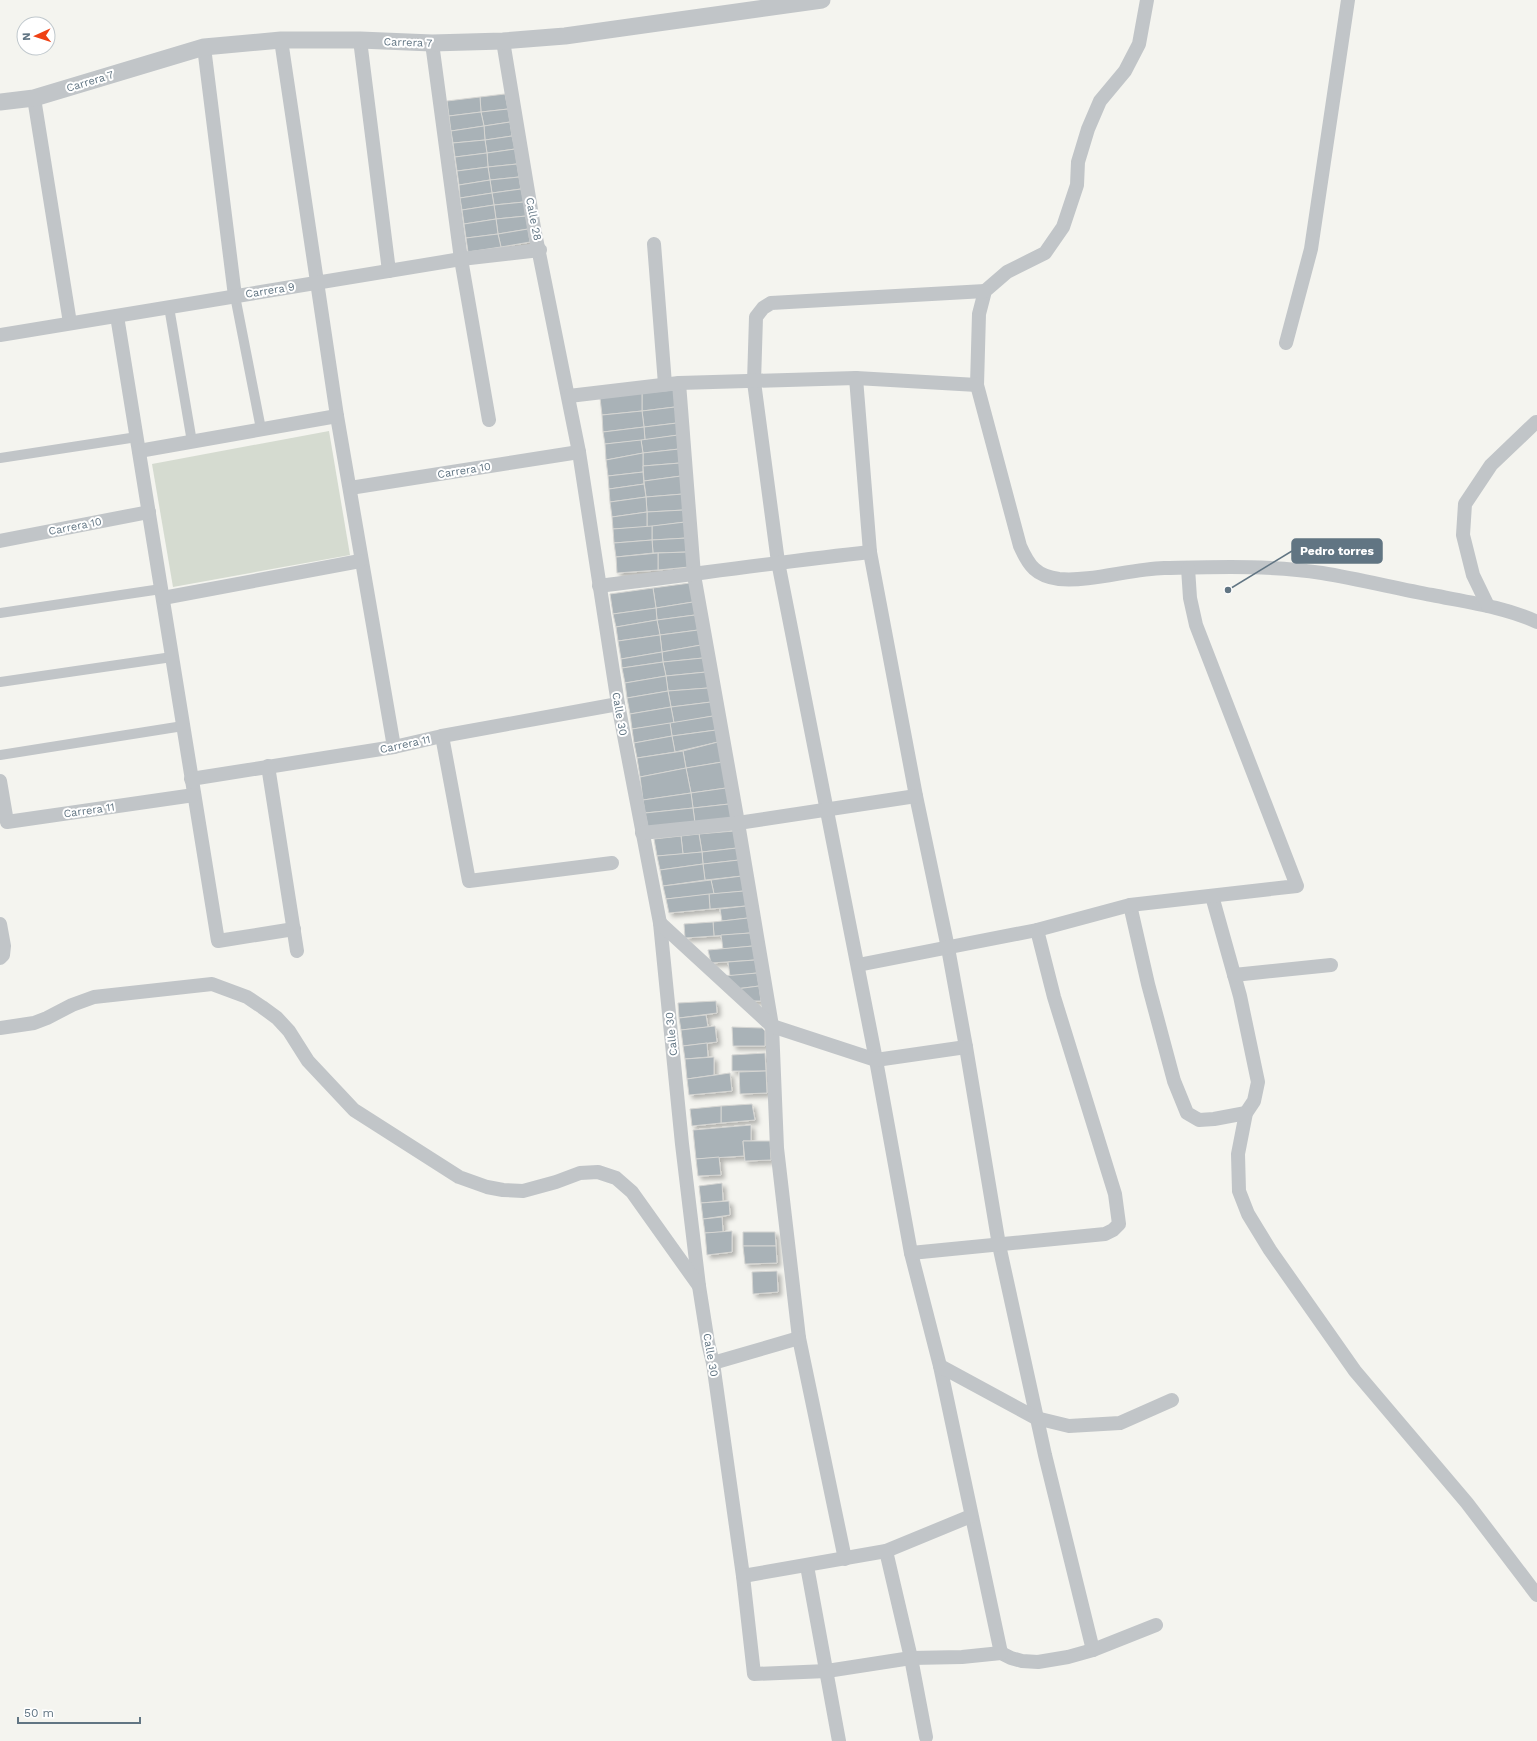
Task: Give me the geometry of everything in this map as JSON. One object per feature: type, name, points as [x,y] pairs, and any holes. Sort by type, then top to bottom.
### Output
[{"type":"street","name":"Carrera 7","points":[[0,102],[34,98],[204,47],[281,40],[360,40],[432,43],[503,41],[565,36],[822,0]]},
{"type":"street","points":[[1002,1653],[971,1516],[940,1366],[911,1253],[858,965],[826,810],[778,562],[754,382],[756,317],[763,308],[771,303],[985,290],[1007,272],[1045,253],[1063,227],[1077,185],[1078,162],[1088,129],[1100,101],[1125,71],[1139,44],[1147,0]]},
{"type":"street","points":[[1286,343],[1310,249],[1348,0]]},
{"type":"street","points":[[281,40],[316,283],[350,488],[360,561],[394,748]]},
{"type":"street","points":[[360,40],[390,271]]},
{"type":"street","name":"Calle 28","points":[[503,41],[534,228],[540,250],[569,396]]},
{"type":"street","points":[[432,43],[461,259],[489,420]]},
{"type":"street","points":[[204,47],[236,296],[260,429]]},
{"type":"street","points":[[34,98],[70,323]]},
{"type":"street","points":[[654,244],[664,384]]},
{"type":"street","name":"Carrera 9","points":[[0,335],[461,259],[540,250]]},
{"type":"street","points":[[985,290],[979,314],[977,384],[1020,546],[1034,569],[1044,576],[1060,579],[1084,578],[1150,569],[1231,567],[1274,568],[1321,573],[1488,606],[1537,622]]},
{"type":"street","points":[[169,307],[192,442]]},
{"type":"street","points":[[117,316],[218,941],[294,929]]},
{"type":"street","points":[[569,396],[679,383],[856,378],[977,384]]},
{"type":"street","points":[[856,378],[870,552],[916,796],[948,948],[999,1245],[1036,1418],[1093,1650]]},
{"type":"street","points":[[679,383],[694,575],[772,1026],[777,1148],[799,1338],[845,1559]]},
{"type":"street","name":"Calle 30","points":[[569,396],[618,704],[660,923],[682,1144],[699,1286],[713,1363],[743,1576],[754,1674],[827,1671]]},
{"type":"street","points":[[139,451],[337,416]]},
{"type":"street","points":[[1488,606],[1473,575],[1463,535],[1465,504],[1491,465],[1536,422]]},
{"type":"street","points":[[0,458],[137,437]]},
{"type":"street","name":"Carrera 10","points":[[350,488],[579,452]]},
{"type":"street","name":"Carrera 10","points":[[0,540],[149,512]]},
{"type":"street","points":[[599,586],[694,575],[778,562],[870,552]]},
{"type":"street","points":[[0,613],[162,593],[360,561]]},
{"type":"street","points":[[858,965],[1038,930],[1130,905],[1297,886],[1196,625],[1190,598],[1188,568]]},
{"type":"street","points":[[0,682],[172,657]]},
{"type":"street","name":"Carrera 11","points":[[191,779],[268,766],[394,748],[442,736],[618,704]]},
{"type":"street","points":[[0,755],[183,726]]},
{"type":"street","points":[[442,736],[470,881],[612,863]]},
{"type":"street","points":[[268,766],[297,951]]},
{"type":"street","name":"Carrera 11","points":[[0,781],[7,822],[194,795]]},
{"type":"street","points":[[642,833],[738,823],[916,796]]},
{"type":"street","points":[[1212,896],[1240,996],[1258,1082],[1254,1101],[1246,1113],[1238,1154],[1239,1191],[1248,1214],[1270,1250],[1355,1372],[1467,1503],[1537,1595]]},
{"type":"street","points":[[1130,905],[1148,984],[1174,1081],[1187,1113],[1199,1120],[1214,1119],[1246,1113]]},
{"type":"street","points":[[660,923],[772,1026],[876,1060],[966,1047]]},
{"type":"street","points":[[0,924],[4,946],[3,954],[0,958]]},
{"type":"street","points":[[911,1253],[1105,1234],[1113,1230],[1119,1224],[1116,1194],[1054,997],[1038,930]]},
{"type":"street","points":[[1234,975],[1331,964]]},
{"type":"street","points":[[0,1028],[40,1020],[60,1012],[72,1005],[94,997],[212,984],[230,990],[247,997],[276,1018],[293,1036],[308,1061],[354,1110],[459,1177],[487,1187],[503,1190],[523,1191],[556,1182],[580,1172],[598,1172],[616,1178],[632,1192],[699,1286]]},
{"type":"street","points":[[713,1363],[799,1338]]},
{"type":"street","points":[[940,1366],[1036,1418],[1069,1426],[1120,1423],[1172,1400]]},
{"type":"street","points":[[743,1576],[886,1551],[971,1516]]},
{"type":"street","points":[[886,1551],[911,1658],[926,1737]]},
{"type":"street","points":[[807,1566],[839,1741]]},
{"type":"street","points":[[827,1671],[911,1658],[962,1657],[1002,1653],[1017,1659],[1038,1662],[1068,1657],[1093,1650],[1156,1625]]},
{"type":"shaded area","points":[[329,431],[350,555],[173,587],[152,464]]},
{"type":"building","points":[[505,94],[508,109],[481,112],[480,97]]},
{"type":"building","points":[[480,97],[481,112],[449,116],[447,101]]},
{"type":"building","points":[[508,109],[510,122],[484,126],[481,112]]},
{"type":"building","points":[[481,112],[484,126],[451,131],[449,116]]},
{"type":"building","points":[[510,122],[512,136],[485,140],[484,126]]},
{"type":"building","points":[[484,126],[485,140],[453,143],[451,131]]},
{"type":"building","points":[[512,136],[515,149],[487,153],[485,140]]},
{"type":"building","points":[[485,140],[487,153],[455,157],[453,143]]},
{"type":"building","points":[[515,149],[517,164],[488,167],[487,153]]},
{"type":"building","points":[[487,153],[488,167],[457,171],[455,157]]},
{"type":"building","points":[[517,164],[519,177],[490,180],[488,167]]},
{"type":"building","points":[[488,167],[490,180],[459,185],[457,171]]},
{"type":"building","points":[[519,177],[521,189],[492,193],[490,180]]},
{"type":"building","points":[[490,180],[492,193],[460,198],[459,185]]},
{"type":"building","points":[[521,189],[524,202],[494,205],[492,193]]},
{"type":"building","points":[[492,193],[494,205],[462,210],[460,198]]},
{"type":"building","points":[[524,202],[526,216],[496,219],[494,205]]},
{"type":"building","points":[[494,205],[496,219],[464,224],[462,210]]},
{"type":"building","points":[[526,216],[528,229],[498,234],[496,219]]},
{"type":"building","points":[[496,219],[498,234],[466,238],[464,224]]},
{"type":"building","points":[[528,229],[530,242],[501,247],[498,234]]},
{"type":"building","points":[[498,234],[501,247],[468,252],[466,238]]},
{"type":"building","points":[[674,390],[675,407],[642,411],[642,393]]},
{"type":"building","points":[[642,393],[642,411],[602,415],[600,398]]},
{"type":"building","points":[[675,407],[677,423],[644,427],[642,411]]},
{"type":"building","points":[[642,411],[644,427],[603,432],[602,415]]},
{"type":"building","points":[[677,423],[678,435],[645,440],[644,427]]},
{"type":"building","points":[[644,427],[645,440],[605,444],[603,432]]},
{"type":"building","points":[[678,435],[679,449],[643,453],[641,440]]},
{"type":"building","points":[[641,440],[643,453],[606,460],[605,444]]},
{"type":"building","points":[[679,449],[680,463],[643,466],[643,453]]},
{"type":"building","points":[[643,453],[643,472],[608,476],[606,460]]},
{"type":"building","points":[[680,463],[681,476],[644,481],[643,466]]},
{"type":"building","points":[[643,472],[644,484],[609,489],[608,476]]},
{"type":"building","points":[[681,476],[683,494],[646,497],[644,481]]},
{"type":"building","points":[[644,484],[646,497],[610,502],[609,489]]},
{"type":"building","points":[[683,494],[684,510],[647,512],[646,497]]},
{"type":"building","points":[[646,497],[647,512],[612,517],[610,502]]},
{"type":"building","points":[[684,510],[685,522],[647,527],[647,512]]},
{"type":"building","points":[[647,512],[647,527],[613,529],[612,517]]},
{"type":"building","points":[[685,522],[687,538],[652,540],[652,526]]},
{"type":"building","points":[[652,526],[652,540],[614,543],[613,529]]},
{"type":"building","points":[[687,538],[688,552],[653,553],[652,540]]},
{"type":"building","points":[[652,540],[653,553],[616,557],[614,543]]},
{"type":"building","points":[[688,552],[689,567],[658,570],[658,553]]},
{"type":"building","points":[[658,553],[658,570],[617,573],[616,557]]},
{"type":"building","points":[[690,583],[693,602],[656,608],[653,588]]},
{"type":"building","points":[[653,588],[656,608],[613,614],[610,594]]},
{"type":"building","points":[[693,602],[695,615],[657,620],[656,608]]},
{"type":"building","points":[[656,608],[657,620],[616,627],[613,614]]},
{"type":"building","points":[[695,615],[698,630],[660,635],[657,620]]},
{"type":"building","points":[[657,620],[660,635],[618,641],[616,627]]},
{"type":"building","points":[[698,630],[701,645],[662,652],[660,635]]},
{"type":"building","points":[[660,635],[662,652],[621,659],[618,641]]},
{"type":"building","points":[[701,645],[703,658],[663,662],[662,652]]},
{"type":"building","points":[[662,652],[663,662],[622,668],[621,659]]},
{"type":"building","points":[[703,658],[706,672],[666,676],[663,662]]},
{"type":"building","points":[[663,662],[666,676],[625,683],[622,668]]},
{"type":"building","points":[[706,672],[708,688],[668,691],[666,676]]},
{"type":"building","points":[[666,676],[668,691],[627,698],[625,683]]},
{"type":"building","points":[[708,688],[711,702],[671,707],[668,691]]},
{"type":"building","points":[[668,691],[671,707],[630,714],[627,698]]},
{"type":"building","points":[[711,702],[713,716],[674,723],[671,707]]},
{"type":"building","points":[[671,707],[674,723],[632,729],[630,714]]},
{"type":"building","points":[[713,716],[716,730],[672,736],[670,723]]},
{"type":"building","points":[[670,723],[672,736],[634,743],[632,729]]},
{"type":"building","points":[[716,730],[718,742],[675,752],[672,736]]},
{"type":"building","points":[[672,736],[675,752],[637,758],[634,743]]},
{"type":"building","points":[[718,742],[722,762],[686,768],[683,751]]},
{"type":"building","points":[[683,751],[686,768],[640,777],[637,758]]},
{"type":"building","points":[[722,762],[726,788],[691,793],[686,768]]},
{"type":"building","points":[[686,768],[691,793],[643,800],[640,777]]},
{"type":"building","points":[[726,788],[729,804],[693,808],[691,793]]},
{"type":"building","points":[[691,793],[693,808],[645,813],[643,800]]},
{"type":"building","points":[[729,804],[732,819],[695,823],[693,808]]},
{"type":"building","points":[[693,808],[695,823],[648,827],[645,813]]},
{"type":"building","points":[[734,831],[737,848],[702,852],[699,834]]},
{"type":"building","points":[[699,834],[702,852],[683,854],[681,836]]},
{"type":"building","points":[[681,836],[683,854],[657,856],[654,839]]},
{"type":"building","points":[[737,848],[739,860],[703,864],[702,852]]},
{"type":"building","points":[[702,852],[703,864],[660,870],[657,856]]},
{"type":"building","points":[[739,860],[742,876],[705,880],[703,864]]},
{"type":"building","points":[[703,864],[705,880],[663,886],[660,870]]},
{"type":"building","points":[[742,876],[744,891],[714,894],[711,880]]},
{"type":"building","points":[[711,880],[714,894],[666,899],[663,886]]},
{"type":"building","points":[[744,891],[746,906],[710,909],[709,894]]},
{"type":"building","points":[[709,894],[710,909],[669,913],[666,899]]},
{"type":"building","points":[[746,906],[748,918],[722,921],[720,909]]},
{"type":"building","points":[[748,918],[750,933],[714,936],[713,922]]},
{"type":"building","points":[[713,922],[714,936],[685,938],[684,924]]},
{"type":"building","points":[[750,933],[753,946],[723,949],[721,935]]},
{"type":"building","points":[[753,946],[755,960],[711,963],[708,950]]},
{"type":"building","points":[[755,960],[757,973],[730,976],[728,962]]},
{"type":"building","points":[[757,973],[759,986],[736,989],[724,976]]},
{"type":"building","points":[[759,986],[761,1001],[748,1001],[736,989]]},
{"type":"building","points":[[716,1001],[717,1013],[679,1018],[678,1003]]},
{"type":"building","points":[[706,1015],[708,1027],[681,1030],[679,1018]]},
{"type":"building","points":[[715,1026],[717,1042],[683,1046],[681,1030]]},
{"type":"building","points":[[732,1027],[762,1028],[765,1031],[765,1046],[733,1046]]},
{"type":"building","points":[[707,1043],[708,1057],[685,1059],[683,1046]]},
{"type":"building","points":[[765,1053],[766,1071],[732,1071],[732,1055]]},
{"type":"building","points":[[714,1057],[714,1075],[687,1079],[685,1059]]},
{"type":"building","points":[[766,1071],[767,1093],[740,1094],[739,1072]]},
{"type":"building","points":[[730,1073],[732,1091],[689,1095],[687,1079]]},
{"type":"building","points":[[752,1104],[755,1120],[721,1123],[721,1106]]},
{"type":"building","points":[[721,1106],[721,1123],[692,1126],[690,1109]]},
{"type":"building","points":[[751,1125],[751,1141],[743,1141],[744,1156],[696,1159],[693,1130]]},
{"type":"building","points":[[743,1141],[770,1141],[771,1160],[745,1161]]},
{"type":"building","points":[[719,1157],[721,1175],[698,1176],[696,1159]]},
{"type":"building","points":[[722,1183],[723,1201],[701,1203],[699,1186]]},
{"type":"building","points":[[729,1201],[730,1215],[703,1219],[701,1203]]},
{"type":"building","points":[[722,1217],[723,1232],[705,1233],[703,1219]]},
{"type":"building","points":[[732,1231],[732,1252],[707,1255],[705,1233]]},
{"type":"building","points":[[743,1232],[775,1232],[776,1246],[743,1246]]},
{"type":"building","points":[[743,1246],[776,1246],[777,1263],[745,1264]]},
{"type":"building","points":[[777,1271],[778,1292],[753,1294],[752,1272]]},
{"type":"place","name":"Pedro torres","points":[[1228,590]]}]
